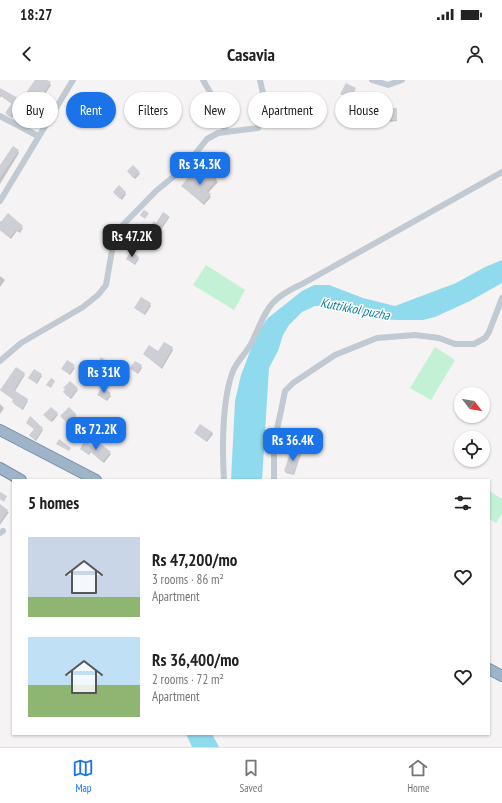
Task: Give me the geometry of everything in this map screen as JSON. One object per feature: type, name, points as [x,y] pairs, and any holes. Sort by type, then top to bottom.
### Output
[{"type":"highway","points":[[0,430],[94,479]]},
{"type":"highway","points":[[0,468],[19,479]]},
{"type":"highway","points":[[490,670],[502,676]]},
{"type":"street","points":[[0,201],[38,136],[74,80]]},
{"type":"street","points":[[202,80],[211,94],[218,117],[227,132]]},
{"type":"street","points":[[0,361],[21,342],[83,307],[98,295],[106,285],[115,233],[156,191],[184,168],[207,139],[218,132],[258,128],[264,117],[265,106],[260,80]]},
{"type":"street","points":[[372,80],[388,85],[402,80]]},
{"type":"street","points":[[0,116],[38,136]]},
{"type":"street","points":[[224,479],[226,400],[230,381],[234,369],[251,343],[267,308],[288,291],[502,172]]},
{"type":"street","points":[[274,479],[274,443],[285,391],[293,383],[335,355],[377,338],[415,335],[439,338],[455,344],[474,344],[485,338],[489,332],[502,298]]},
{"type":"green space","points":[[206,265],[245,290],[234,310],[193,285]]},
{"type":"green space","points":[[435,347],[455,360],[431,400],[410,388]]},
{"type":"green space","points":[[490,492],[502,499],[502,514],[496,523],[490,520]]},
{"type":"water","name":"Kuttikkol puzha","points":[[502,260],[502,283],[470,301],[435,317],[423,320],[373,318],[348,308],[321,306],[315,306],[302,312],[289,325],[283,335],[278,351],[269,368],[262,479],[231,479],[235,401],[241,375],[257,333],[268,318],[302,291],[314,285],[329,285],[363,298],[395,306],[456,283],[485,267]]},
{"type":"water","points":[[186,735],[213,735],[219,747],[192,747]]},
{"type":"building","points":[[35,80],[47,80],[51,82],[44,92],[27,92]]},
{"type":"building","points":[[346,83],[356,88],[354,92],[341,92]]},
{"type":"building","points":[[0,88],[12,95],[12,103],[0,95]]},
{"type":"building","points":[[12,103],[12,113],[10,116],[5,113]]},
{"type":"building","points":[[393,108],[397,108],[397,120],[393,120]]},
{"type":"building","points":[[13,146],[19,150],[0,178],[0,165]]},
{"type":"building","points":[[133,165],[140,172],[133,178],[127,171]]},
{"type":"building","points":[[208,171],[217,179],[207,191],[211,194],[203,203],[181,186],[191,174],[199,182]]},
{"type":"building","points":[[119,185],[126,192],[120,199],[113,192]]},
{"type":"building","points":[[144,210],[149,213],[145,219],[140,215]]},
{"type":"building","points":[[163,212],[169,216],[157,233],[149,228],[154,221],[156,223]]},
{"type":"building","points":[[8,213],[23,226],[18,232],[16,230],[10,238],[0,230],[0,223]]},
{"type":"building","points":[[130,233],[139,240],[134,248],[124,242]]},
{"type":"building","points":[[131,251],[139,257],[134,264],[126,259]]},
{"type":"building","points":[[141,297],[151,303],[144,314],[134,308]]},
{"type":"building","points":[[164,342],[173,347],[161,368],[143,354],[149,345],[158,351]]},
{"type":"building","points":[[101,357],[108,362],[103,369],[97,365]]},
{"type":"building","points":[[67,360],[75,365],[69,374],[61,369]]},
{"type":"building","points":[[135,361],[142,365],[137,373],[130,368]]},
{"type":"building","points":[[16,367],[25,373],[14,390],[28,399],[22,409],[12,402],[13,399],[0,390]]},
{"type":"building","points":[[34,369],[42,374],[36,383],[28,378]]},
{"type":"building","points":[[51,378],[55,381],[51,388],[46,385]]},
{"type":"building","points":[[70,381],[78,388],[70,398],[63,392],[65,389],[63,388]]},
{"type":"building","points":[[102,387],[111,393],[106,400],[97,395]]},
{"type":"building","points":[[51,407],[58,413],[50,421],[43,415]]},
{"type":"building","points":[[69,407],[76,414],[75,416],[77,419],[70,425],[60,416]]},
{"type":"building","points":[[30,416],[43,428],[35,440],[29,435],[34,429],[26,423]]},
{"type":"building","points":[[200,424],[212,432],[206,441],[194,433]]},
{"type":"building","points":[[59,439],[71,448],[69,451],[56,444]]},
{"type":"building","points":[[84,441],[97,449],[101,444],[111,452],[102,462],[90,451],[88,454],[80,449]]},
{"type":"building","points":[[291,450],[302,453],[293,474],[284,471]]},
{"type":"building","points":[[0,492],[7,496],[4,502],[0,499]]},
{"type":"building","points":[[0,504],[8,510],[0,522]]}]
